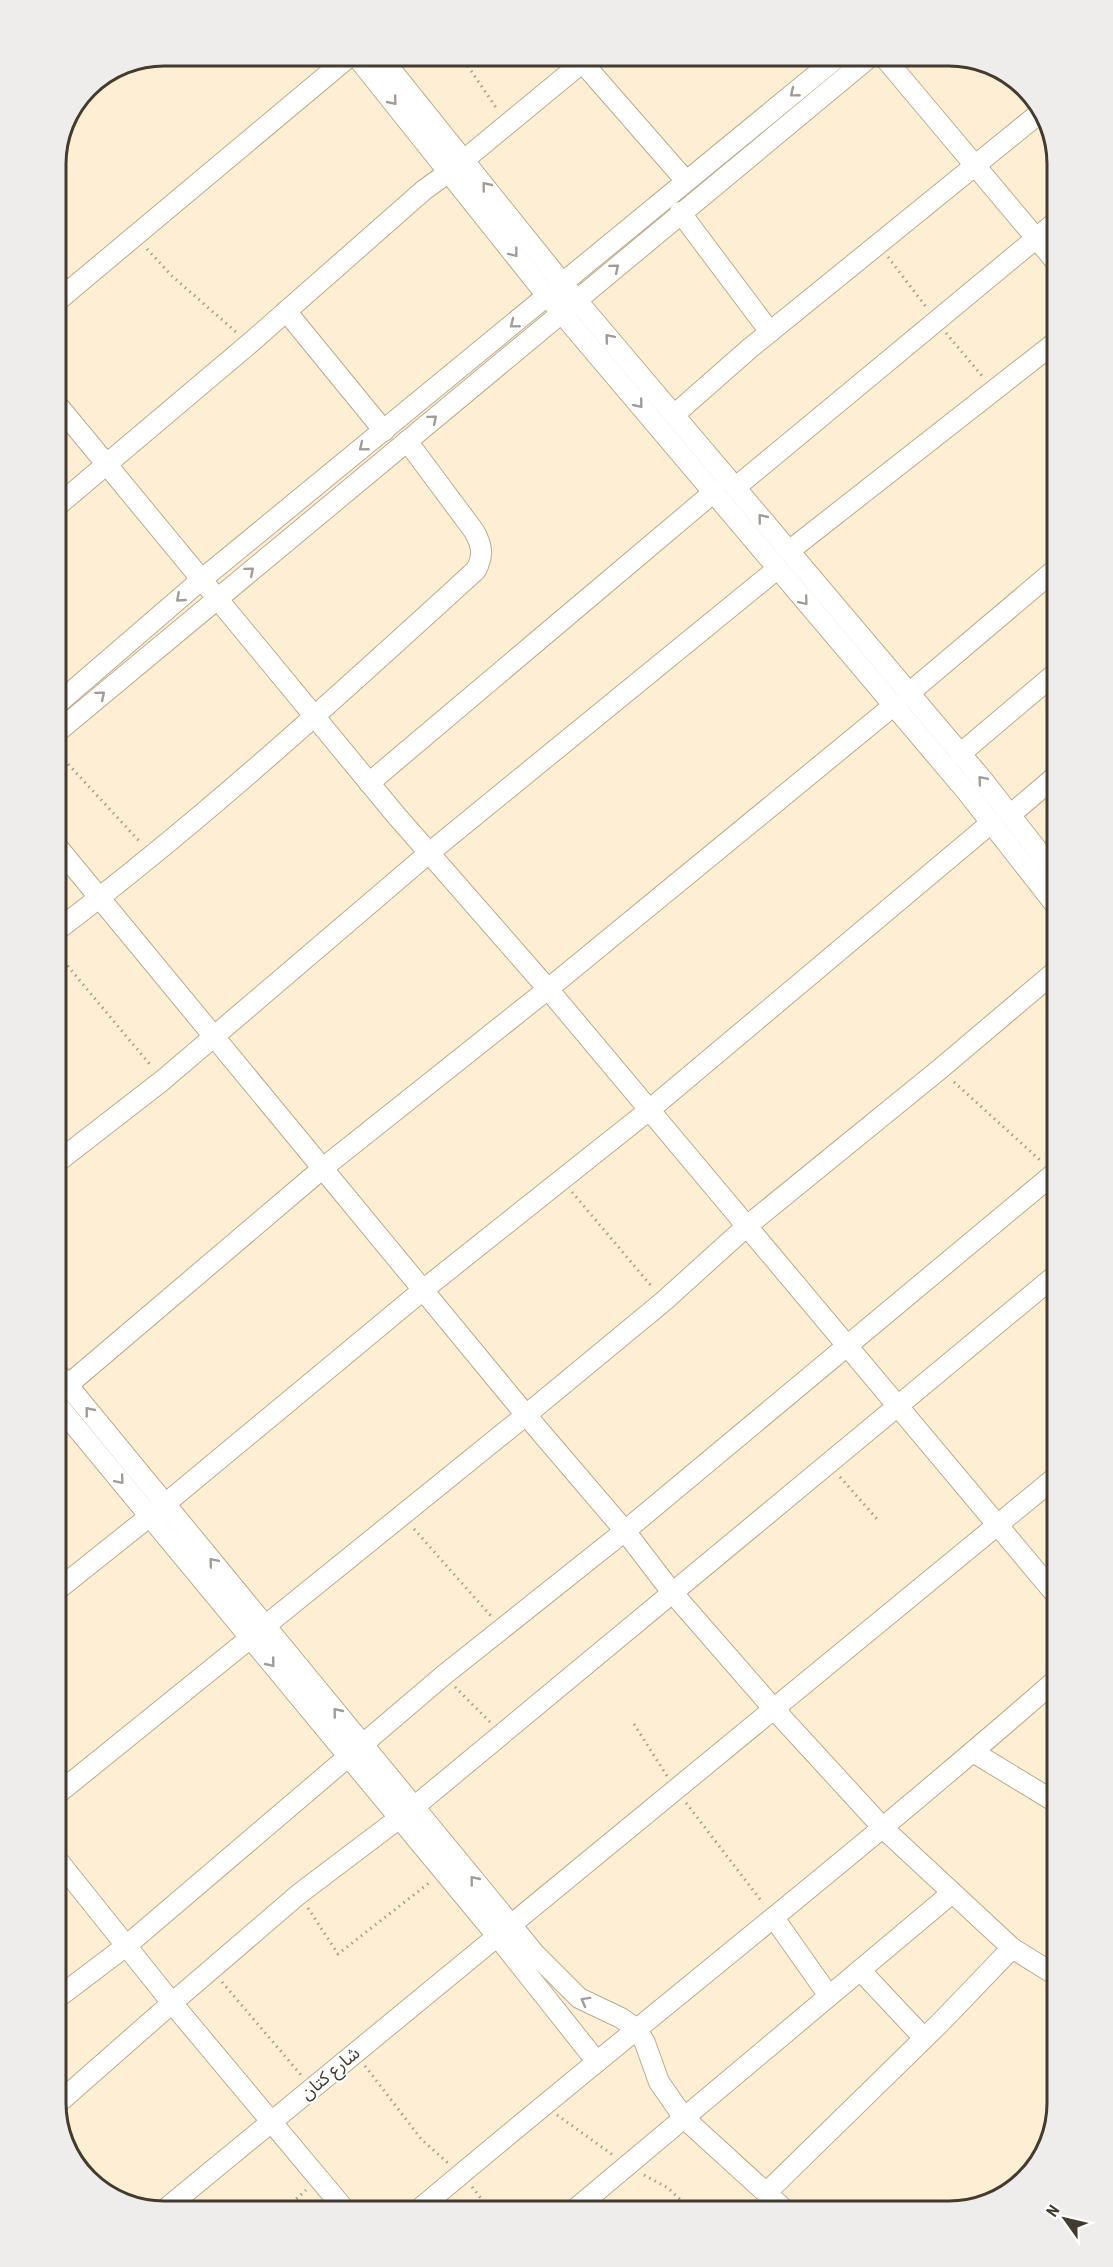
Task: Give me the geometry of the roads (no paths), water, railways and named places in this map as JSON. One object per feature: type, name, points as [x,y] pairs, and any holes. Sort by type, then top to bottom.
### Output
[{"type":"street","points":[[66,294],[338,66]]},
{"type":"street","points":[[365,66],[457,166]]},
{"type":"street","points":[[387,66],[457,166],[714,492],[777,569],[851,642],[901,700],[991,823],[1047,894]]},
{"type":"street","points":[[66,499],[249,344],[424,190],[457,166],[577,66]]},
{"type":"street","points":[[592,66],[686,181]]},
{"type":"street","points":[[66,696],[201,580],[827,66]]},
{"type":"street","points":[[66,725],[680,212],[859,66]]},
{"type":"street","points":[[892,66],[1047,250]]},
{"type":"street","points":[[674,415],[770,332],[978,166],[1035,117]]},
{"type":"street","points":[[680,212],[770,332]]},
{"type":"street","points":[[735,487],[1047,230]]},
{"type":"street","points":[[569,307],[674,415],[789,551],[851,642]]},
{"type":"street","points":[[286,311],[384,431]]},
{"type":"street","points":[[789,551],[1047,350]]},
{"type":"street","points":[[66,414],[314,718],[548,989],[648,1111],[1047,1583]]},
{"type":"street","points":[[66,923],[152,855],[314,718],[476,570],[482,557],[479,540],[407,441]]},
{"type":"street","points":[[369,783],[714,492]]},
{"type":"street","points":[[66,1155],[163,1080],[429,853],[777,569]]},
{"type":"street","points":[[66,1379],[323,1168],[548,989],[901,700],[1047,576]]},
{"type":"street","points":[[960,753],[1047,681]]},
{"type":"street","points":[[901,700],[960,753],[1047,861]]},
{"type":"street","points":[[1010,815],[1047,784]]},
{"type":"street","points":[[66,1583],[158,1510],[423,1290],[648,1111],[991,823]]},
{"type":"street","points":[[66,858],[526,1415],[625,1531],[671,1591],[773,1708],[884,1829],[1012,1948],[1047,1973]]},
{"type":"street","points":[[66,1787],[526,1415],[664,1301],[747,1226],[1047,979]]},
{"type":"street","points":[[66,1991],[126,1946],[444,1675],[625,1531],[1047,1180]]},
{"type":"street","points":[[66,2096],[299,1894],[407,1812],[671,1591],[828,1465],[1047,1283]]},
{"type":"street","points":[[66,1392],[158,1510],[250,1637],[348,1757],[407,1812],[504,1930],[597,2062]]},
{"type":"street","points":[[66,1413],[266,1624],[364,1744],[444,1872],[579,1998],[621,2018],[636,2029],[645,2043],[659,2082],[684,2118],[773,2201]]},
{"type":"street","name":"شارع كتان","points":[[175,2201],[1047,1485]]},
{"type":"street","points":[[429,2201],[636,2029],[884,1829],[1047,1689]]},
{"type":"street","points":[[974,1752],[1047,1796]]},
{"type":"street","points":[[66,1871],[270,2123],[338,2201]]},
{"type":"street","points":[[585,2201],[952,1893]]},
{"type":"street","points":[[774,1918],[828,1996]]},
{"type":"street","points":[[766,2193],[1012,1948]]},
{"type":"street","points":[[861,1970],[924,2038]]}]
